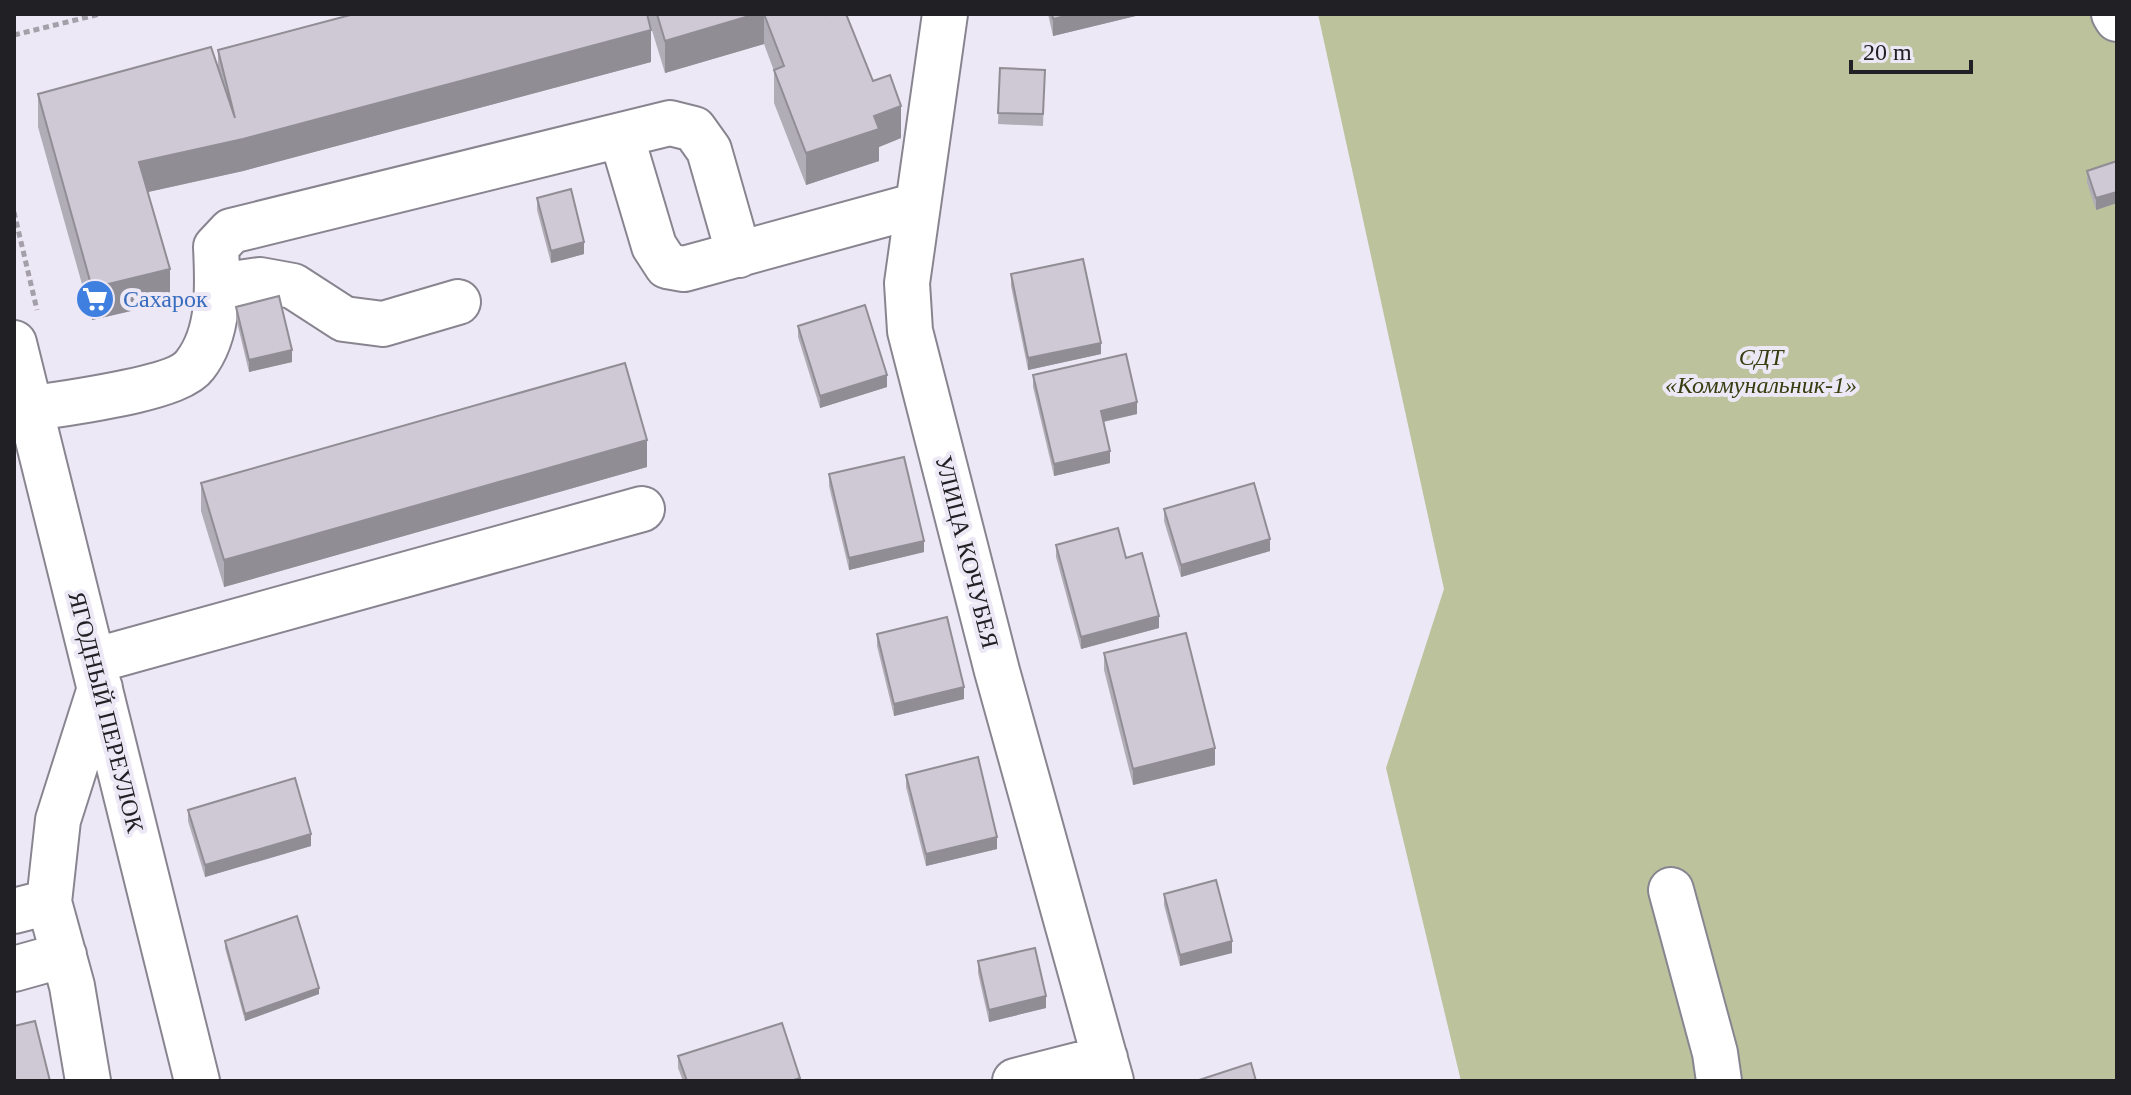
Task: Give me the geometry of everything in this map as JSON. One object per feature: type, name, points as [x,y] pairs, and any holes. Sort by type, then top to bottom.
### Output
[{"type":"street","name":"УЛИЦА КОЧУБЕЯ","points":[[945,14],[907,283],[910,331],[997,671],[1108,1069]]},
{"type":"street","points":[[2114,14],[2117,19]]},
{"type":"street","points":[[28,438],[193,369],[209,341],[218,286],[216,247],[231,231],[670,123],[694,129],[709,150],[739,255]]},
{"type":"street","points":[[621,135],[654,246],[667,266],[684,269],[918,205]]},
{"type":"street","points":[[218,286],[260,280],[293,286],[344,319],[383,324],[458,302]]},
{"type":"street","name":"ЯГОДНЫЙ ПЕРЕУЛОК","points":[[14,343],[28,438],[96,674],[197,1081]]},
{"type":"street","points":[[88,1081],[64,955],[31,907],[58,820],[96,674],[642,509]]},
{"type":"street","points":[[1671,890],[1715,1053],[1719,1081]]},
{"type":"street","points":[[14,969],[64,955]]},
{"type":"street","points":[[1015,1081],[1108,1069]]},
{"type":"path","points":[[14,35],[100,14]]},
{"type":"green space","name":"СДТ «Коммунальник-1»","points":[[1318,14],[2117,14],[2117,1081],[1461,1081],[1386,768],[1444,589]]},
{"type":"building","points":[[354,14],[647,14],[651,30],[243,139],[139,162],[170,269],[92,288],[38,94],[211,47],[235,118],[218,50]]},
{"type":"building","points":[[657,14],[756,14],[665,41]]},
{"type":"building","points":[[764,14],[846,14],[873,81],[890,75],[901,106],[874,116],[879,129],[806,153],[774,70],[784,66]]},
{"type":"building","points":[[1052,14],[1074,14],[1053,19]]},
{"type":"building","points":[[1000,68],[1045,70],[1043,114],[998,113]]},
{"type":"building","points":[[2117,161],[2117,192],[2096,198],[2087,171]]},
{"type":"building","points":[[571,189],[584,242],[551,251],[537,198]]},
{"type":"building","points":[[1083,259],[1101,343],[1028,358],[1011,274]]},
{"type":"building","points":[[279,296],[292,350],[249,360],[236,307]]},
{"type":"building","points":[[865,305],[887,375],[820,396],[798,326]]},
{"type":"building","points":[[1126,354],[1137,402],[1101,411],[1110,451],[1054,464],[1033,375]]},
{"type":"building","points":[[625,363],[647,440],[224,560],[201,483]]},
{"type":"building","points":[[904,457],[924,541],[849,558],[829,474]]},
{"type":"building","points":[[1254,483],[1270,539],[1181,565],[1164,509]]},
{"type":"building","points":[[1118,528],[1126,558],[1142,553],[1159,616],[1081,637],[1056,545]]},
{"type":"building","points":[[947,617],[964,687],[894,704],[877,634]]},
{"type":"building","points":[[1186,633],[1215,748],[1133,769],[1104,653]]},
{"type":"building","points":[[978,757],[997,837],[926,854],[906,775]]},
{"type":"building","points":[[295,778],[311,834],[205,865],[188,810]]},
{"type":"building","points":[[1216,880],[1232,941],[1180,955],[1164,894]]},
{"type":"building","points":[[297,916],[319,988],[245,1014],[225,941]]},
{"type":"building","points":[[1035,948],[1046,996],[989,1010],[978,961]]},
{"type":"building","points":[[35,1021],[50,1081],[14,1081],[14,1026]]},
{"type":"building","points":[[782,1023],[800,1078],[791,1081],[687,1081],[678,1056]]},
{"type":"building","points":[[1251,1063],[1256,1081],[1199,1081],[1199,1080]]},
{"type":"place","name":"Сахарок","points":[[95,299]]}]
